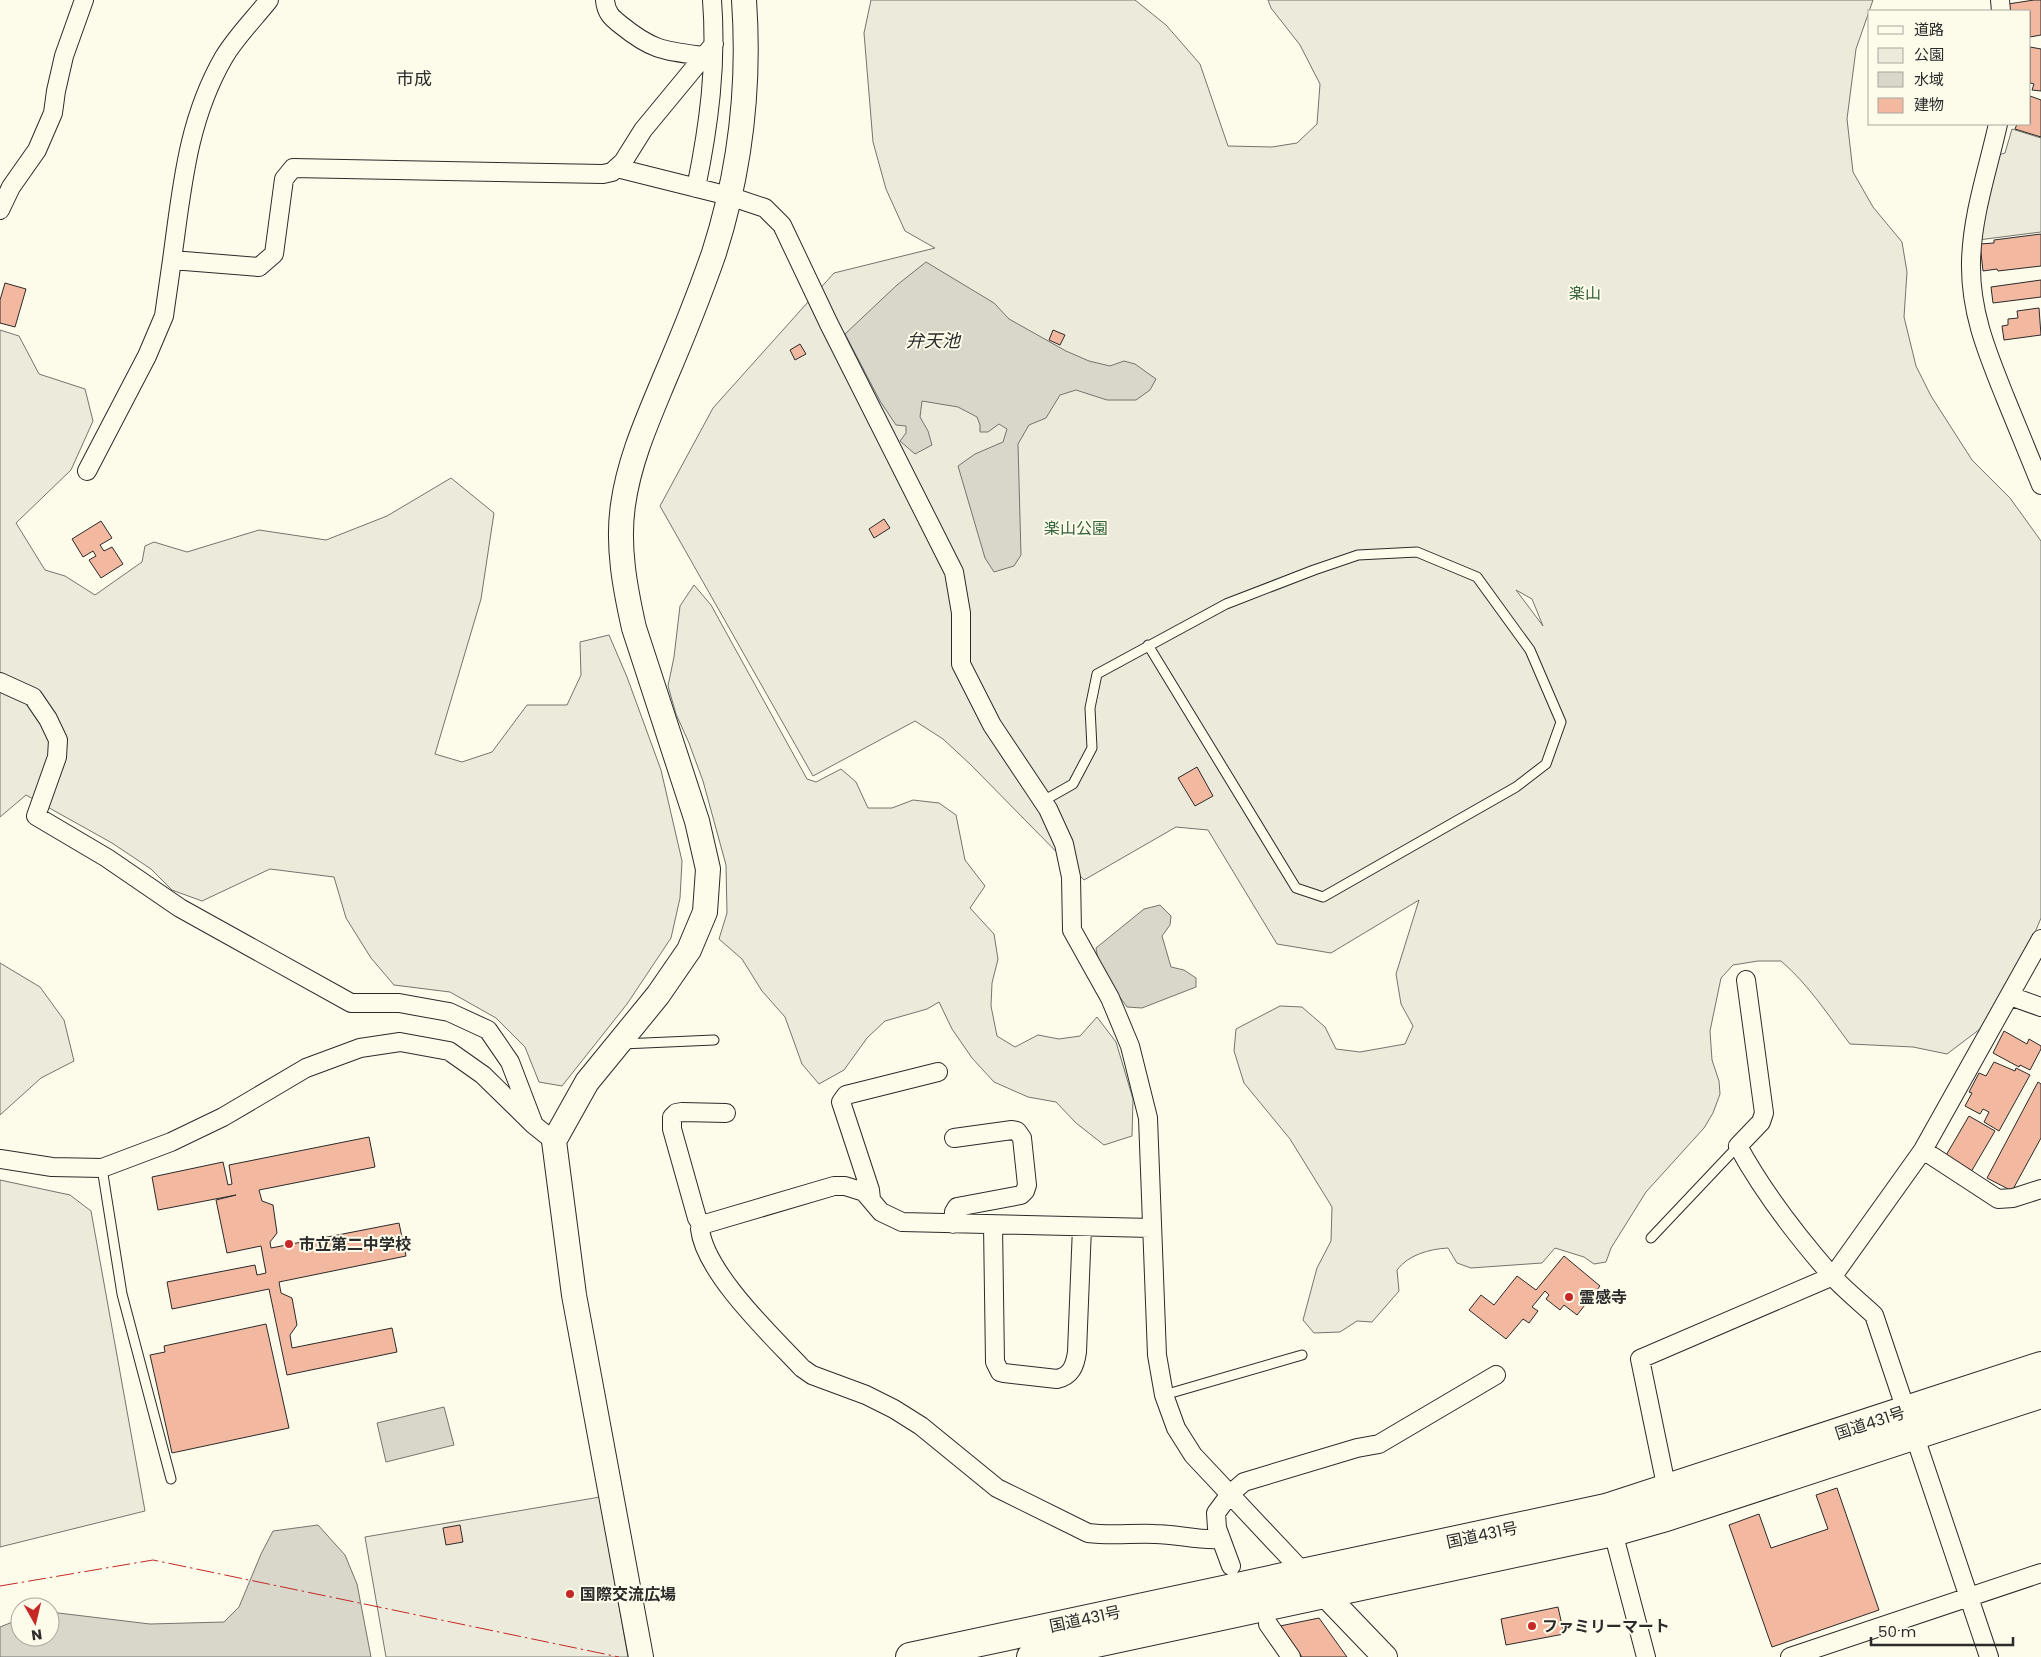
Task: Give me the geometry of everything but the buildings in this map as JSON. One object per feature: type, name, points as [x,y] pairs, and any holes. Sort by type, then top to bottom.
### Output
[{"type":"highway","name":"国道431号","points":[[1030,1657],[1612,1532],[1666,1517],[1909,1424],[2041,1366]]},
{"type":"highway","name":"国道431号","points":[[910,1657],[1303,1572],[1547,1522],[1606,1508],[1909,1424],[2041,1394]]},
{"type":"street","points":[[0,210],[11,188],[37,150],[54,113],[56,91],[64,56],[84,0]]},
{"type":"street","points":[[87,471],[147,356],[164,316],[186,156],[196,117],[224,57],[269,0]]},
{"type":"street","points":[[605,0],[607,12],[611,17],[639,40],[652,47],[669,51],[709,50]]},
{"type":"street","points":[[696,188],[709,119],[709,50],[712,0]]},
{"type":"street","points":[[641,1657],[574,1295],[554,1141],[587,1082],[658,995],[689,950],[704,912],[708,869],[698,821],[634,628],[627,599],[621,535],[623,505],[628,476],[639,441],[704,280],[729,196],[743,108],[746,65],[744,0]]},
{"type":"street","points":[[172,260],[259,267],[274,254],[284,179],[293,168],[603,174],[612,172],[617,168],[643,130],[709,50]]},
{"type":"street","points":[[1998,125],[1976,219],[1971,260],[1975,313],[1992,366],[2041,485]]},
{"type":"street","points":[[617,168],[729,196],[764,208],[782,225],[846,359],[954,572],[961,613],[961,664],[992,725],[1043,801],[1064,844],[1071,877],[1072,930],[1110,998],[1130,1046],[1148,1118],[1157,1355],[1164,1395],[1176,1428],[1193,1455],[1385,1657]]},
{"type":"street","points":[[0,682],[32,697],[48,719],[58,740],[57,757],[36,816],[107,858],[180,908],[351,1003],[399,1004],[449,1012],[488,1030],[510,1062],[534,1125]]},
{"type":"street","points":[[1667,1490],[1640,1359],[1833,1276],[1923,1150],[2041,939]]},
{"type":"street","points":[[1746,980],[1764,1113],[1761,1122],[1738,1146],[1767,1195],[1833,1276],[1874,1315],[1909,1424],[1970,1597],[1989,1657]]},
{"type":"street","points":[[2010,996],[2041,1007]]},
{"type":"street","points":[[0,1159],[52,1167],[102,1168],[171,1142],[224,1117],[306,1068],[360,1048],[400,1042],[450,1051],[483,1075],[534,1125],[554,1141]]},
{"type":"street","points":[[870,1199],[870,1190],[841,1102],[842,1098],[846,1095],[938,1072]]},
{"type":"street","points":[[726,1113],[682,1112],[676,1113],[672,1117],[672,1129],[697,1218],[702,1226],[700,1229],[703,1242],[715,1268],[726,1284],[802,1368],[812,1375],[866,1395],[894,1409],[921,1426],[997,1488],[1088,1533],[1155,1534],[1210,1540],[1221,1539]]},
{"type":"street","points":[[953,1224],[954,1212],[957,1207],[1021,1196],[1027,1185],[1022,1138],[1018,1131],[1012,1130],[954,1138]]},
{"type":"street","points":[[1923,1150],[1998,1198],[2013,1198],[2041,1189]]},
{"type":"street","points":[[702,1226],[834,1186],[845,1186],[864,1192],[881,1212],[902,1222],[1151,1228]]},
{"type":"street","points":[[993,1225],[995,1362],[997,1368],[1004,1373],[1057,1379],[1065,1377],[1074,1367],[1076,1361],[1082,1227]]},
{"type":"street","points":[[1231,1566],[1215,1519],[1216,1513],[1230,1494],[1244,1482],[1357,1448],[1379,1444],[1496,1375]]},
{"type":"street","points":[[1612,1532],[1646,1657]]},
{"type":"street","points":[[1790,1657],[2041,1574]]},
{"type":"street","points":[[1268,1624],[1291,1657]]},
{"type":"lane","points":[[1043,801],[1072,784],[1092,748],[1090,708],[1097,674],[1148,645],[1226,604],[1358,555],[1417,552],[1477,577],[1530,650],[1561,722],[1546,764],[1516,787],[1323,897],[1296,888],[1148,645]]},
{"type":"lane","points":[[618,1044],[714,1040]]},
{"type":"lane","points":[[1650,1238],[1738,1146]]},
{"type":"lane","points":[[102,1168],[122,1294],[171,1479]]},
{"type":"lane","points":[[1164,1395],[1302,1355]]},
{"type":"green space","name":"楽山","points":[[871,0],[1135,0],[1166,25],[1200,64],[1228,146],[1272,147],[1297,143],[1317,124],[1320,84],[1300,45],[1271,8],[1268,0],[1873,0],[1856,49],[1847,119],[1853,172],[1873,207],[1902,242],[1907,272],[1904,317],[1916,366],[1931,396],[1972,460],[2010,498],[2041,541],[2041,918],[2026,954],[1980,1029],[1947,1054],[1913,1047],[1850,1044],[1809,990],[1781,961],[1758,961],[1733,965],[1721,978],[1710,1031],[1712,1060],[1719,1081],[1720,1094],[1713,1113],[1704,1128],[1646,1192],[1611,1248],[1606,1262],[1594,1264],[1584,1257],[1555,1248],[1542,1263],[1471,1268],[1457,1263],[1448,1248],[1426,1251],[1407,1260],[1397,1270],[1399,1291],[1372,1322],[1357,1321],[1340,1332],[1314,1333],[1303,1320],[1317,1268],[1331,1241],[1332,1207],[1290,1139],[1244,1083],[1234,1051],[1236,1029],[1280,1006],[1302,1007],[1325,1027],[1336,1049],[1360,1052],[1405,1044],[1413,1026],[1401,1004],[1396,974],[1419,900],[1331,953],[1277,944],[1208,830],[1176,827],[1084,880],[971,765],[943,739],[915,721],[813,776],[660,506],[713,408],[834,273],[935,248],[905,231],[886,189],[873,142],[864,33]],"holes":[[[1516,590],[1532,599],[1543,626]]]},
{"type":"green space","points":[[2012,129],[2041,138],[2041,232],[1978,240],[1995,156],[2005,153]]},
{"type":"green space","points":[[0,330],[19,336],[39,374],[85,389],[93,421],[71,470],[16,523],[45,570],[65,576],[95,595],[142,562],[145,546],[154,542],[187,552],[259,530],[326,540],[387,516],[451,478],[494,513],[481,599],[435,754],[462,762],[492,752],[527,705],[567,705],[581,675],[580,642],[609,635],[627,677],[661,770],[682,861],[680,898],[671,938],[627,1004],[562,1086],[539,1082],[525,1047],[496,1018],[450,992],[394,985],[371,958],[346,918],[334,877],[270,869],[202,901],[172,890],[151,869],[112,843],[26,795],[0,817]]},
{"type":"green space","points":[[694,585],[711,605],[807,779],[816,782],[841,769],[856,782],[868,808],[892,808],[913,800],[939,803],[956,815],[965,860],[985,886],[970,908],[994,934],[998,959],[992,983],[991,1006],[997,1036],[1015,1047],[1038,1035],[1059,1039],[1080,1036],[1097,1017],[1116,1042],[1133,1099],[1132,1136],[1104,1145],[1076,1123],[1056,1102],[1028,1097],[994,1082],[972,1058],[952,1029],[939,1002],[927,1009],[885,1021],[867,1038],[844,1070],[819,1084],[802,1064],[785,1017],[762,991],[742,959],[719,939],[727,913],[726,865],[703,781],[676,714],[668,686],[674,657],[680,606]]},
{"type":"green space","points":[[0,963],[40,987],[64,1020],[74,1061],[41,1078],[0,1115]]},
{"type":"green space","points":[[0,1180],[70,1195],[91,1211],[145,1511],[0,1547]]},
{"type":"green space","name":"国際交流広場","points":[[600,1497],[628,1657],[386,1657],[365,1537]]},
{"type":"water","name":"弁天池","points":[[926,262],[994,303],[1009,319],[1066,351],[1089,361],[1110,366],[1124,361],[1135,364],[1156,379],[1150,390],[1136,400],[1107,400],[1076,390],[1060,395],[1046,418],[1029,425],[1018,444],[1021,555],[1014,566],[994,572],[985,558],[958,466],[975,454],[1003,442],[1007,429],[999,424],[988,432],[980,432],[977,417],[958,407],[922,401],[920,417],[928,431],[932,445],[915,454],[900,441],[906,433],[906,426],[896,425],[880,401],[845,334],[897,285]]},
{"type":"water","points":[[1160,905],[1171,916],[1170,925],[1162,936],[1171,967],[1184,970],[1196,978],[1196,987],[1142,1008],[1127,1007],[1112,986],[1100,964],[1096,948],[1144,909]]},
{"type":"water","points":[[444,1407],[454,1445],[386,1462],[377,1423]]},
{"type":"water","points":[[318,1525],[345,1555],[357,1584],[371,1657],[0,1657],[0,1627],[10,1623],[10,1647],[60,1647],[60,1613],[150,1624],[224,1622],[239,1607],[261,1554],[273,1531]]},
{"type":"power","points":[[0,1586],[153,1560],[619,1657]]},
{"type":"place","name":"市立第二中学校","points":[[289,1244]]},
{"type":"place","name":"霊感寺","points":[[1569,1297]]},
{"type":"place","name":"国際交流広場","points":[[570,1594]]},
{"type":"place","name":"ファミリーマート","points":[[1532,1626]]},
{"type":"district","name":"市成","points":[[414,78]]},
{"type":"park label","name":"楽山公園","points":[[1076,528]]}]
